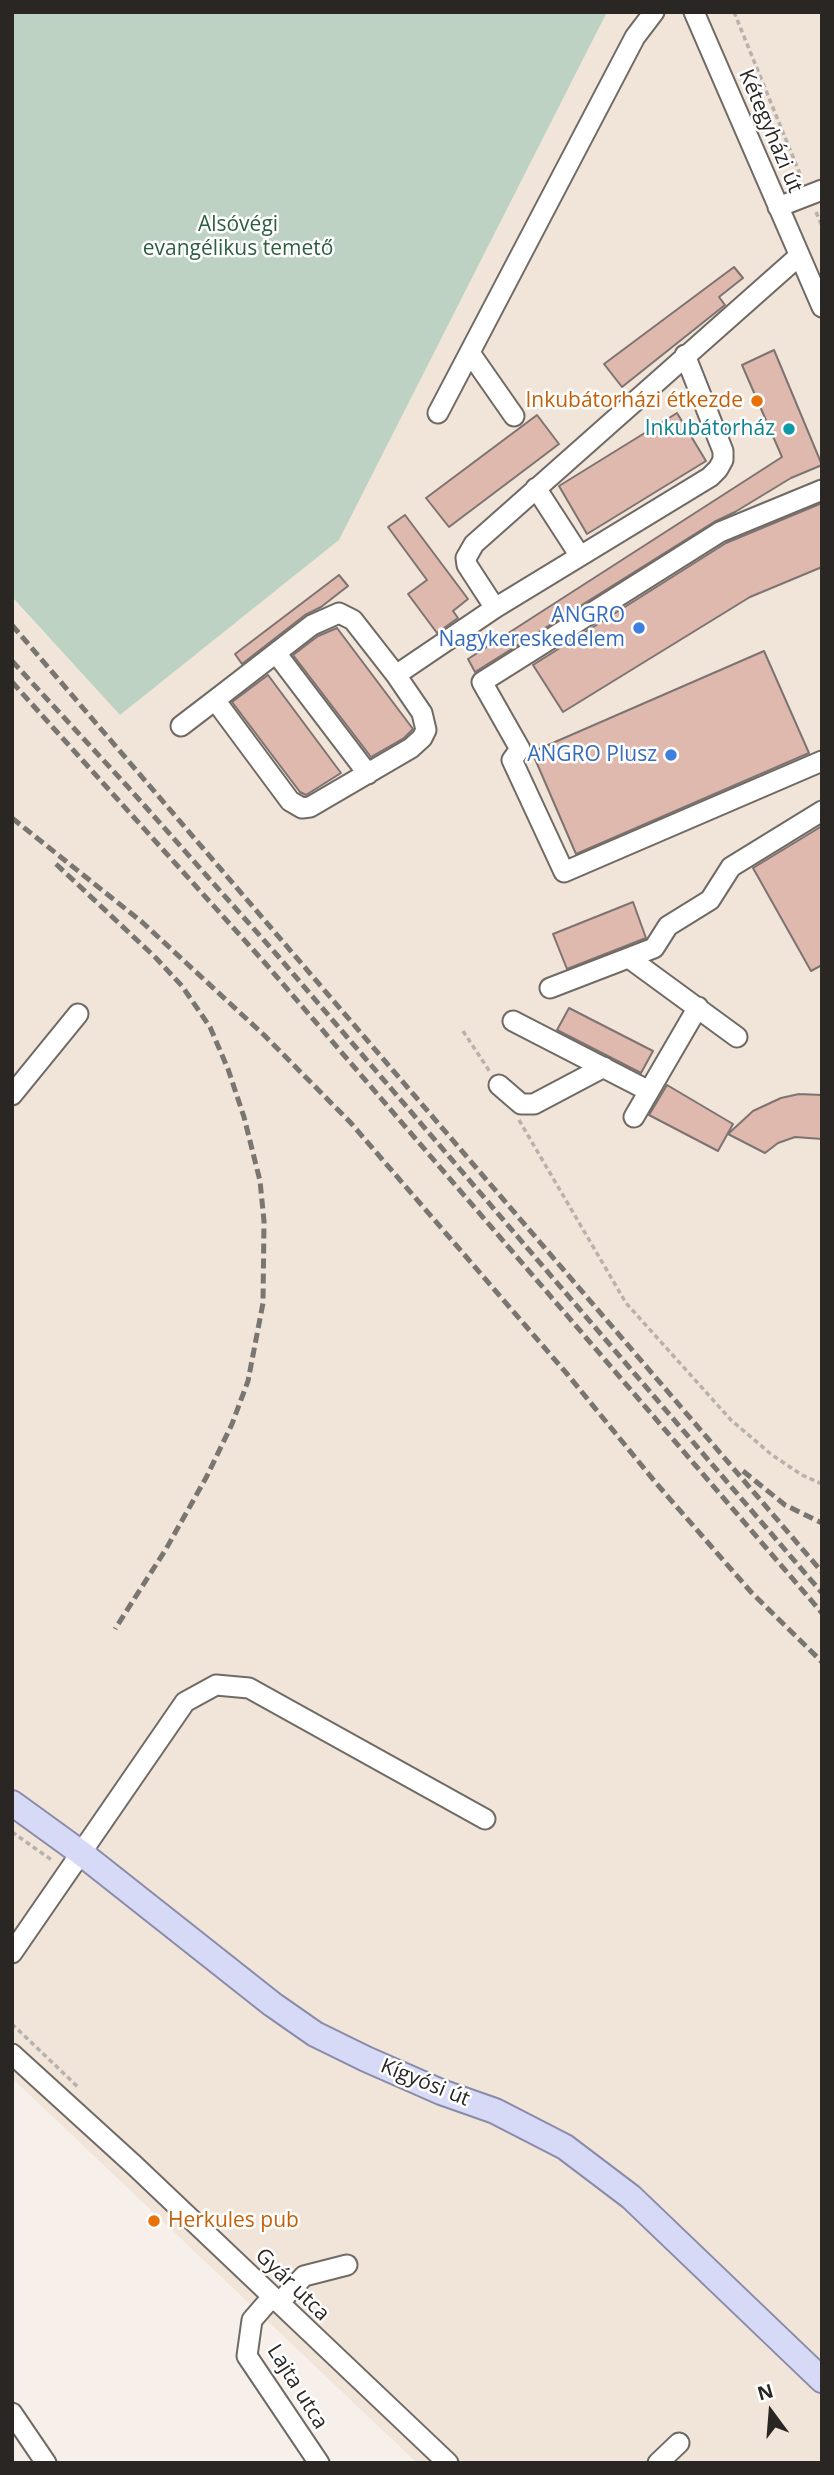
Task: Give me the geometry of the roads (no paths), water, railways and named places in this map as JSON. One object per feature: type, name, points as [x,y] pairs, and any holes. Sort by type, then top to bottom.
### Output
[{"type":"main road","name":"Kígyósi út","points":[[12,1803],[81,1853],[272,2004],[315,2034],[442,2092],[495,2111],[565,2147],[631,2197],[822,2380]]},
{"type":"street","points":[[438,413],[635,37],[654,12]]},
{"type":"street","name":"Kétegyházi út","points":[[694,12],[822,307]]},
{"type":"street","points":[[778,207],[815,193]]},
{"type":"street","points":[[495,608],[467,565],[469,551],[474,544],[799,256]]},
{"type":"street","points":[[470,353],[514,416]]},
{"type":"street","points":[[396,675],[495,608],[710,477],[718,469],[723,460],[721,443],[685,355]]},
{"type":"street","points":[[536,488],[580,556]]},
{"type":"street","points":[[822,489],[720,532],[482,682],[520,748],[512,760],[564,872],[822,761]]},
{"type":"street","points":[[181,726],[313,625],[339,614],[347,615],[353,620],[396,675],[422,713],[426,730],[411,748],[368,774],[310,807],[295,806],[215,700]]},
{"type":"street","points":[[276,653],[368,774]]},
{"type":"street","points":[[550,988],[654,948],[668,926],[709,900],[731,867],[822,811]]},
{"type":"street","points":[[629,958],[737,1037]]},
{"type":"street","points":[[634,1117],[698,1007]]},
{"type":"street","points":[[12,1095],[78,1014]]},
{"type":"street","points":[[513,1021],[649,1091]]},
{"type":"street","points":[[499,1085],[521,1104],[534,1104],[604,1067]]},
{"type":"street","points":[[12,1954],[186,1702],[216,1685],[249,1688],[485,1819]]},
{"type":"street","name":"Gyár utca","points":[[12,2054],[134,2165],[449,2463]]},
{"type":"street","name":"Lajta utca","points":[[319,2463],[247,2356],[252,2320],[304,2276],[347,2265]]},
{"type":"street","points":[[12,2413],[46,2463]]},
{"type":"street","points":[[658,2463],[679,2443]]},
{"type":"railway","points":[[12,625],[822,1572]]},
{"type":"railway","points":[[12,661],[277,955],[822,1593]]},
{"type":"railway","points":[[12,682],[265,963],[822,1613]]},
{"type":"railway","points":[[12,818],[142,922],[264,1035],[350,1122],[751,1592],[822,1662]]},
{"type":"railway","points":[[56,864],[156,958],[182,986],[210,1027],[244,1117],[260,1181],[264,1221],[263,1303],[248,1381],[232,1424],[207,1476],[166,1549],[115,1629]]},
{"type":"railway","points":[[743,1471],[785,1505],[822,1523]]},
{"type":"place","name":"Inkubátorházi étkezde","points":[[757,401]]},
{"type":"place","name":"Inkubátorház","points":[[789,429]]},
{"type":"place","name":"ANGRO Nagykereskedelem","points":[[639,628]]},
{"type":"place","name":"ANGRO Plusz","points":[[671,755]]},
{"type":"place","name":"Herkules pub","points":[[154,2221]]},
{"type":"park label","name":"Alsóvégi evangélikus temető","points":[[238,237]]}]
